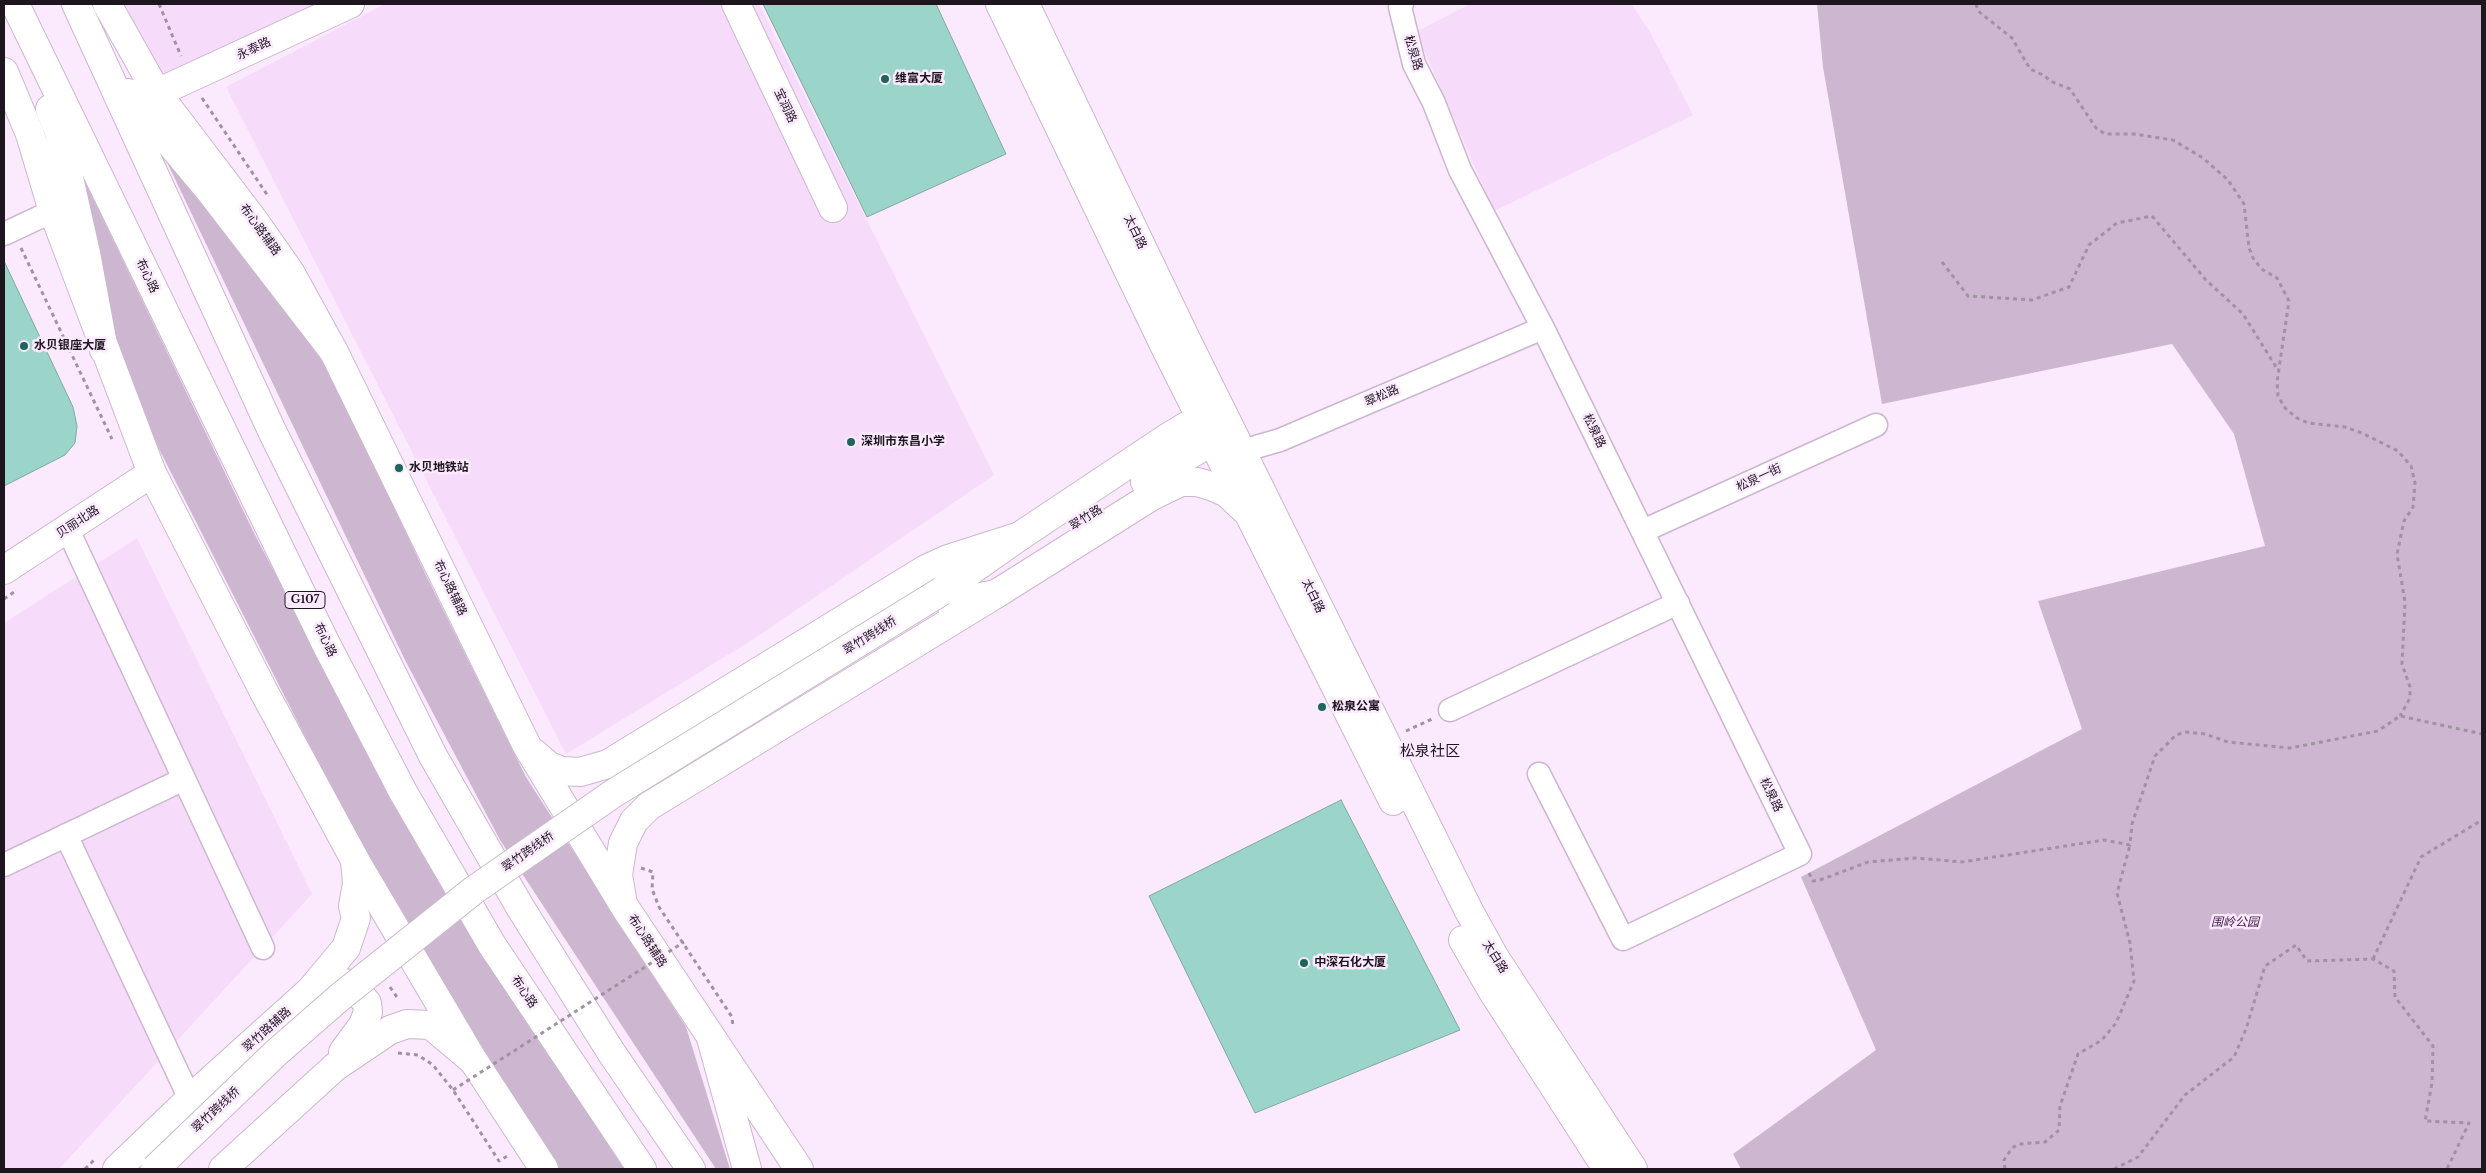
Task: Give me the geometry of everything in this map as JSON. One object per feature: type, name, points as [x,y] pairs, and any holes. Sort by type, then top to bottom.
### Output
[{"type":"main road","points":[[7,4],[58,129],[86,253],[104,350]]},
{"type":"main road","name":"布心路","points":[[15,4],[321,633],[402,792],[492,945],[642,1169]]},
{"type":"main road","points":[[76,4],[272,431],[433,756],[520,908],[612,1052],[691,1169]]},
{"type":"main road","name":"布心路辅路","points":[[106,4],[157,94],[255,222],[285,265],[334,352],[527,746],[626,909],[799,1169]]},
{"type":"main road","name":"永泰路","points":[[157,94],[350,4]]},
{"type":"main road","name":"宝润路","points":[[736,4],[833,208]]},
{"type":"main road","name":"太白路","points":[[1000,4],[1220,437],[1385,741],[1469,911],[1495,958],[1633,1169]]},
{"type":"main road","name":"太白路","points":[[1025,4],[1220,437],[1252,520],[1473,958],[1607,1169]]},
{"type":"main road","points":[[94,40],[129,94],[210,191],[334,352]]},
{"type":"main road","points":[[4,72],[30,134],[53,211],[152,473],[263,690],[466,1069]]},
{"type":"main road","name":"翠竹路","points":[[946,597],[1020,536],[1132,460],[1220,437]]},
{"type":"main road","name":"翠竹路","points":[[946,597],[1220,437]]},
{"type":"main road","name":"贝丽北路","points":[[4,570],[68,530],[152,473]]},
{"type":"main road","name":"翠竹路","points":[[946,597],[996,594],[1163,489],[1181,482],[1197,482],[1227,493],[1252,520]]},
{"type":"main road","points":[[996,594],[649,806],[637,812],[620,813],[609,806],[602,795],[598,782],[601,771],[608,764],[926,569],[948,559],[1020,536]]},
{"type":"main road","name":"翠竹跨线桥","points":[[155,1169],[277,1052],[340,997],[481,885],[614,793],[946,597]]},
{"type":"main road","name":"翠竹跨线桥","points":[[170,1169],[241,1102],[306,1045],[438,937],[522,874],[595,824],[946,597]]},
{"type":"main road","points":[[527,746],[540,759],[562,771],[580,772],[608,764]]},
{"type":"main road","points":[[626,909],[618,887],[620,853],[634,821],[649,806]]},
{"type":"main road","name":"翠竹路辅路","points":[[118,1169],[190,1098],[310,991],[346,948],[356,918],[353,906],[357,884],[355,860]]},
{"type":"main road","points":[[310,991],[327,981],[344,981],[357,989],[367,1003],[368,1012],[363,1025],[335,1066]]},
{"type":"main road","points":[[223,1169],[335,1066],[369,1042],[390,1030],[406,1024],[431,1025],[544,1169]]},
{"type":"main road","points":[[711,1038],[747,1169]]},
{"type":"street","name":"松泉路","points":[[1402,4],[1400,7],[1414,64],[1434,102],[1460,170],[1543,328],[1800,854]]},
{"type":"street","points":[[12,241],[53,211]]},
{"type":"street","name":"翠松路","points":[[1220,437],[1280,440],[1543,328]]},
{"type":"street","name":"松泉一街","points":[[1643,531],[1876,425]]},
{"type":"street","points":[[68,530],[263,948]]},
{"type":"street","points":[[1450,710],[1678,602]]},
{"type":"street","points":[[1539,774],[1623,939],[1800,854]]},
{"type":"street","points":[[4,865],[184,779]]},
{"type":"street","points":[[66,835],[190,1098]]},
{"type":"path","points":[[158,4],[181,52],[181,60]]},
{"type":"path","points":[[1976,4],[1978,11],[2012,38],[2030,68],[2045,76],[2050,82],[2070,89],[2096,128],[2105,134],[2134,134],[2173,140],[2203,158],[2228,180],[2244,204],[2249,248],[2254,260],[2263,270],[2277,278],[2289,301],[2288,318],[2278,370],[2278,396],[2285,408],[2297,418],[2308,422],[2345,427],[2362,433],[2398,451],[2410,466],[2415,483],[2413,507],[2404,520],[2397,554],[2405,602],[2402,664],[2410,687],[2410,698],[2400,716],[2378,731],[2290,748],[2228,742],[2205,734],[2186,732],[2176,735],[2155,756],[2132,824],[2130,845],[2117,893],[2131,950],[2134,981],[2116,1023],[2102,1040],[2078,1054],[2060,1106],[2059,1130],[2045,1142],[2019,1144],[2012,1148],[2004,1160],[2005,1169]]},
{"type":"path","points":[[1942,262],[1968,296],[2032,300],[2069,287],[2089,245],[2117,223],[2152,216],[2206,280],[2243,314],[2278,370]]},
{"type":"path","points":[[12,241],[116,447]]},
{"type":"path","points":[[1385,741],[1450,710]]},
{"type":"path","points":[[2400,716],[2482,734]]},
{"type":"path","points":[[2373,959],[2420,856],[2482,820]]},
{"type":"path","points":[[1800,854],[1814,880],[1820,880],[1868,862],[1916,858],[1962,862],[2104,840],[2130,845]]},
{"type":"path","points":[[638,867],[653,872],[652,889],[659,907],[732,1017]]},
{"type":"path","points":[[453,1090],[684,942]]},
{"type":"path","points":[[2114,1169],[2138,1157],[2185,1095],[2234,1057],[2246,1029],[2265,966],[2296,945],[2306,961],[2373,959],[2394,971],[2395,997],[2433,1046],[2432,1083],[2424,1121],[2468,1123],[2447,1169]]},
{"type":"path","points":[[395,1054],[418,1054],[433,1065],[453,1090],[499,1161],[510,1155]]},
{"type":"path","points":[[464,1085],[466,1069]]},
{"type":"path","points":[[504,1147],[514,1162]]},
{"type":"shaded area","points":[[111,4],[350,4],[157,93]]},
{"type":"shaded area","points":[[385,4],[759,4],[994,475],[752,640],[566,754],[226,87]]},
{"type":"shaded area","points":[[1470,4],[1631,4],[1650,32],[1693,115],[1494,211],[1416,32]]},
{"type":"shaded area","points":[[137,538],[312,894],[59,1169],[4,1169],[4,623]]},
{"type":"green space","name":"围岭公园","points":[[1817,4],[2482,4],[2482,1169],[1741,1169],[1733,1154],[1876,1050],[1801,877],[2082,729],[2038,601],[2265,546],[2234,434],[2172,344],[1882,404],[1823,67]]},
{"type":"green space","points":[[153,133],[324,358],[425,573],[526,777],[686,1027],[730,1169],[716,1169],[500,840],[405,660]]},
{"type":"green space","points":[[79,169],[255,535],[409,829],[471,934],[624,1169],[552,1169],[382,888],[157,445],[116,339]]},
{"type":"building","name":"维富大厦","points":[[763,4],[936,4],[1006,154],[867,217]]},
{"type":"building","name":"水贝银座大厦","points":[[4,261],[73,407],[77,426],[75,443],[65,455],[4,486]]},
{"type":"building","name":"中深石化大厦","points":[[1341,800],[1460,1030],[1255,1113],[1149,896]]},
{"type":"place","name":"维富大厦","points":[[885,79]]},
{"type":"place","name":"水贝银座大厦","points":[[24,346]]},
{"type":"place","name":"深圳市东昌小学","points":[[851,442]]},
{"type":"place","name":"水贝地铁站","points":[[399,468]]},
{"type":"place","name":"松泉公寓","points":[[1322,707]]},
{"type":"place","name":"中深石化大厦","points":[[1304,963]]},
{"type":"district","name":"松泉社区","points":[[1430,752]]}]
